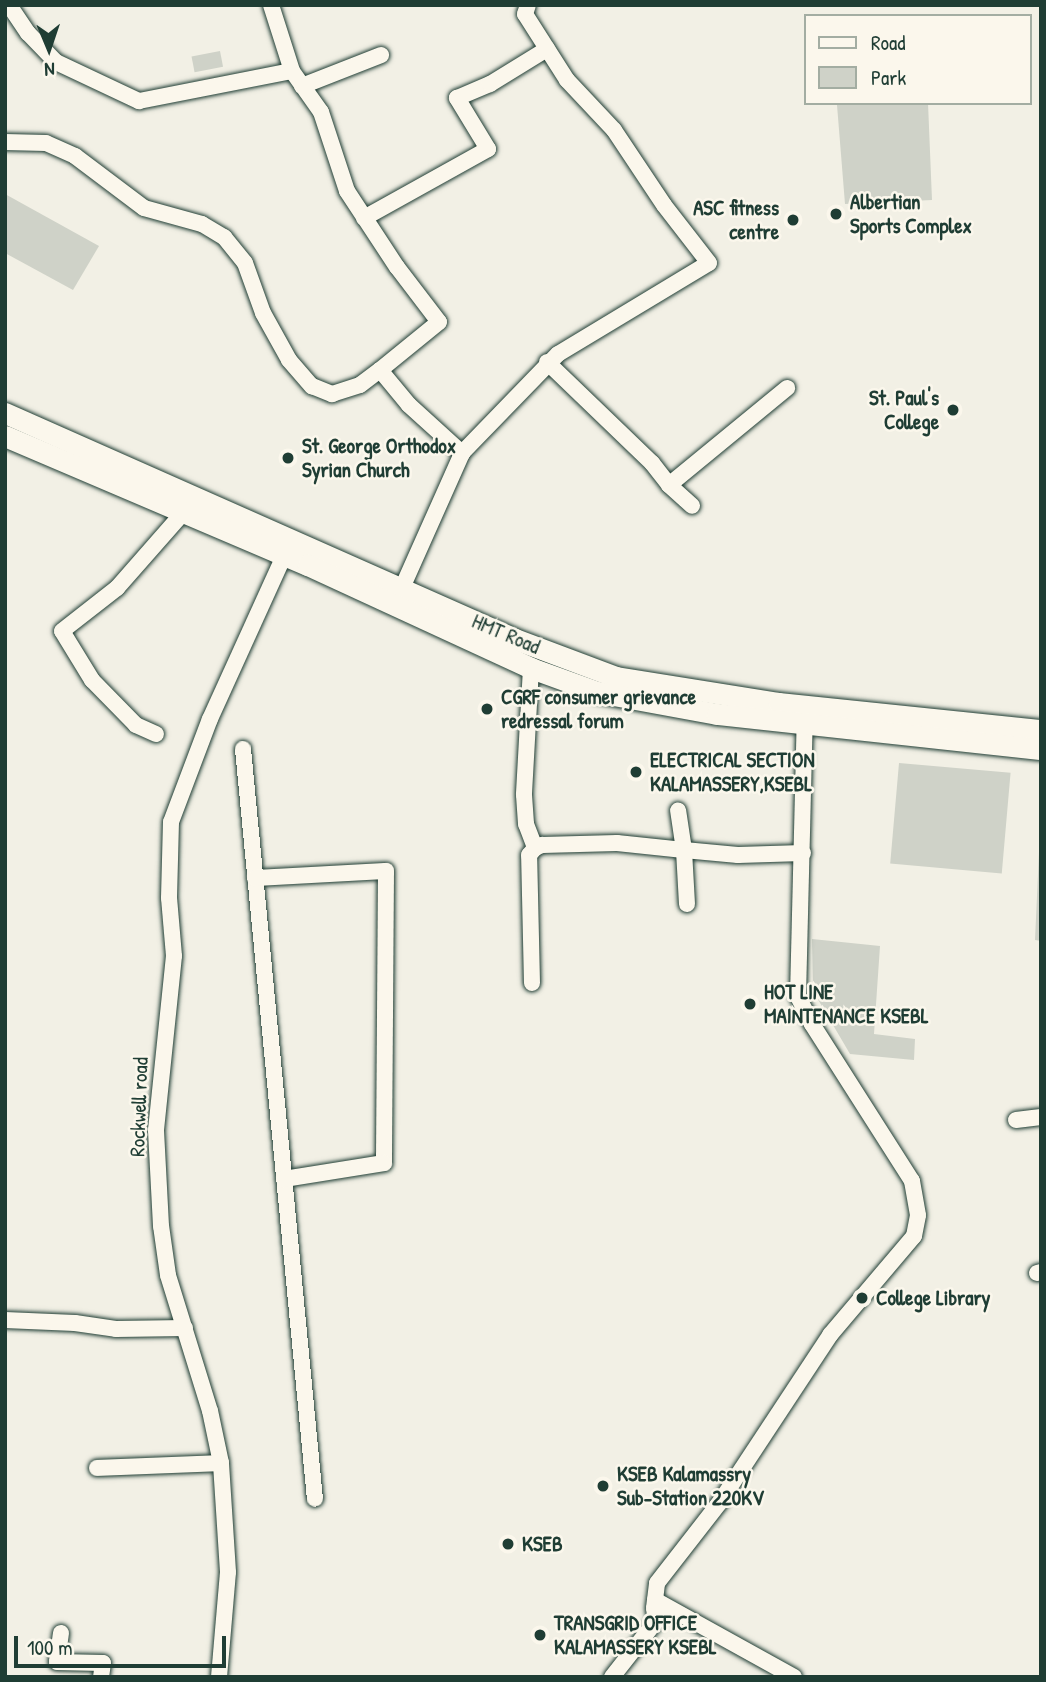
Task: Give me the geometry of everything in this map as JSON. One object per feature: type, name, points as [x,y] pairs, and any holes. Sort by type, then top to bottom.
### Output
[{"type":"main road","name":"HMT Road","points":[[5,413],[398,596],[616,677],[805,715],[1041,749]]},
{"type":"main road","name":"HMT Road","points":[[5,436],[184,513],[288,547]]},
{"type":"main road","name":"HMT Road","points":[[398,596],[531,668],[597,692],[647,703],[1041,730]]},
{"type":"street","points":[[5,142],[46,143],[75,156],[144,208],[202,224],[224,237],[245,263],[263,313],[289,360],[312,386],[332,394],[360,385],[439,322],[397,267],[347,191],[321,112],[292,71],[271,5]]},
{"type":"street","points":[[398,596],[463,453],[547,362],[709,262],[664,205],[614,130],[567,80],[525,14],[528,5]]},
{"type":"street","points":[[11,6],[28,33],[56,62],[139,101],[292,71]]},
{"type":"street","points":[[364,218],[488,149],[457,98],[490,83],[547,49]]},
{"type":"street","points":[[302,86],[381,55]]},
{"type":"street","points":[[547,362],[652,463],[669,485],[692,506]]},
{"type":"street","points":[[380,370],[409,405],[463,453]]},
{"type":"street","points":[[669,485],[787,387]]},
{"type":"street","points":[[156,734],[136,725],[92,680],[62,631],[117,588],[184,513]]},
{"type":"street","name":"Rockwell road","points":[[219,1677],[228,1572],[221,1464],[210,1411],[168,1275],[161,1226],[156,1130],[174,956],[169,898],[171,822],[210,719],[288,547]]},
{"type":"street","points":[[531,668],[524,795],[526,824],[535,848]]},
{"type":"street","points":[[612,1677],[656,1621],[657,1583],[720,1502],[830,1335],[914,1236],[918,1215],[912,1181],[812,1024],[798,996],[805,715]]},
{"type":"street","points":[[243,749],[315,1499]]},
{"type":"street","points":[[678,810],[684,850],[687,904]]},
{"type":"street","points":[[531,983],[529,855],[535,848],[553,844],[617,843],[738,855],[803,853]]},
{"type":"street","points":[[255,878],[386,871],[384,1163],[284,1179]]},
{"type":"street","points":[[1016,1120],[1041,1117]]},
{"type":"street","points":[[5,1321],[75,1323],[116,1329],[185,1328]]},
{"type":"street","points":[[97,1468],[221,1464]]},
{"type":"street","points":[[655,1600],[794,1677]]},
{"type":"street","points":[[61,1633],[57,1662],[103,1663],[101,1677]]},
{"type":"green space","points":[[220,51],[223,67],[195,72],[192,57]]},
{"type":"green space","points":[[837,105],[928,105],[932,200],[845,204]]},
{"type":"green space","points":[[5,194],[99,246],[73,290],[5,253]]},
{"type":"green space","points":[[899,763],[1011,773],[1002,873],[890,864]]},
{"type":"green space","points":[[1041,852],[1041,941],[1035,940]]},
{"type":"green space","points":[[812,939],[880,946],[874,1034],[915,1039],[914,1060],[850,1054],[813,991]]},
{"type":"place","name":"Albertian Sports Complex","points":[[836,214]]},
{"type":"place","name":"ASC fitness centre","points":[[793,220]]},
{"type":"place","name":"St. Paul's College","points":[[953,410]]},
{"type":"place","name":"St. George Orthodox Syrian Church","points":[[288,458]]},
{"type":"place","name":"CGRF consumer grievance redressal forum","points":[[487,709]]},
{"type":"place","name":"ELECTRICAL SECTION KALAMASSERY,KSEBL","points":[[636,772]]},
{"type":"place","name":"HOT LINE MAINTENANCE KSEBL","points":[[750,1004]]},
{"type":"place","name":"College Library","points":[[862,1298]]},
{"type":"place","name":"KSEB Kalamassry Sub-Station 220KV","points":[[603,1486]]},
{"type":"place","name":"KSEB","points":[[508,1544]]},
{"type":"place","name":"TRANSGRID OFFICE KALAMASSERY KSEBL","points":[[540,1635]]}]
